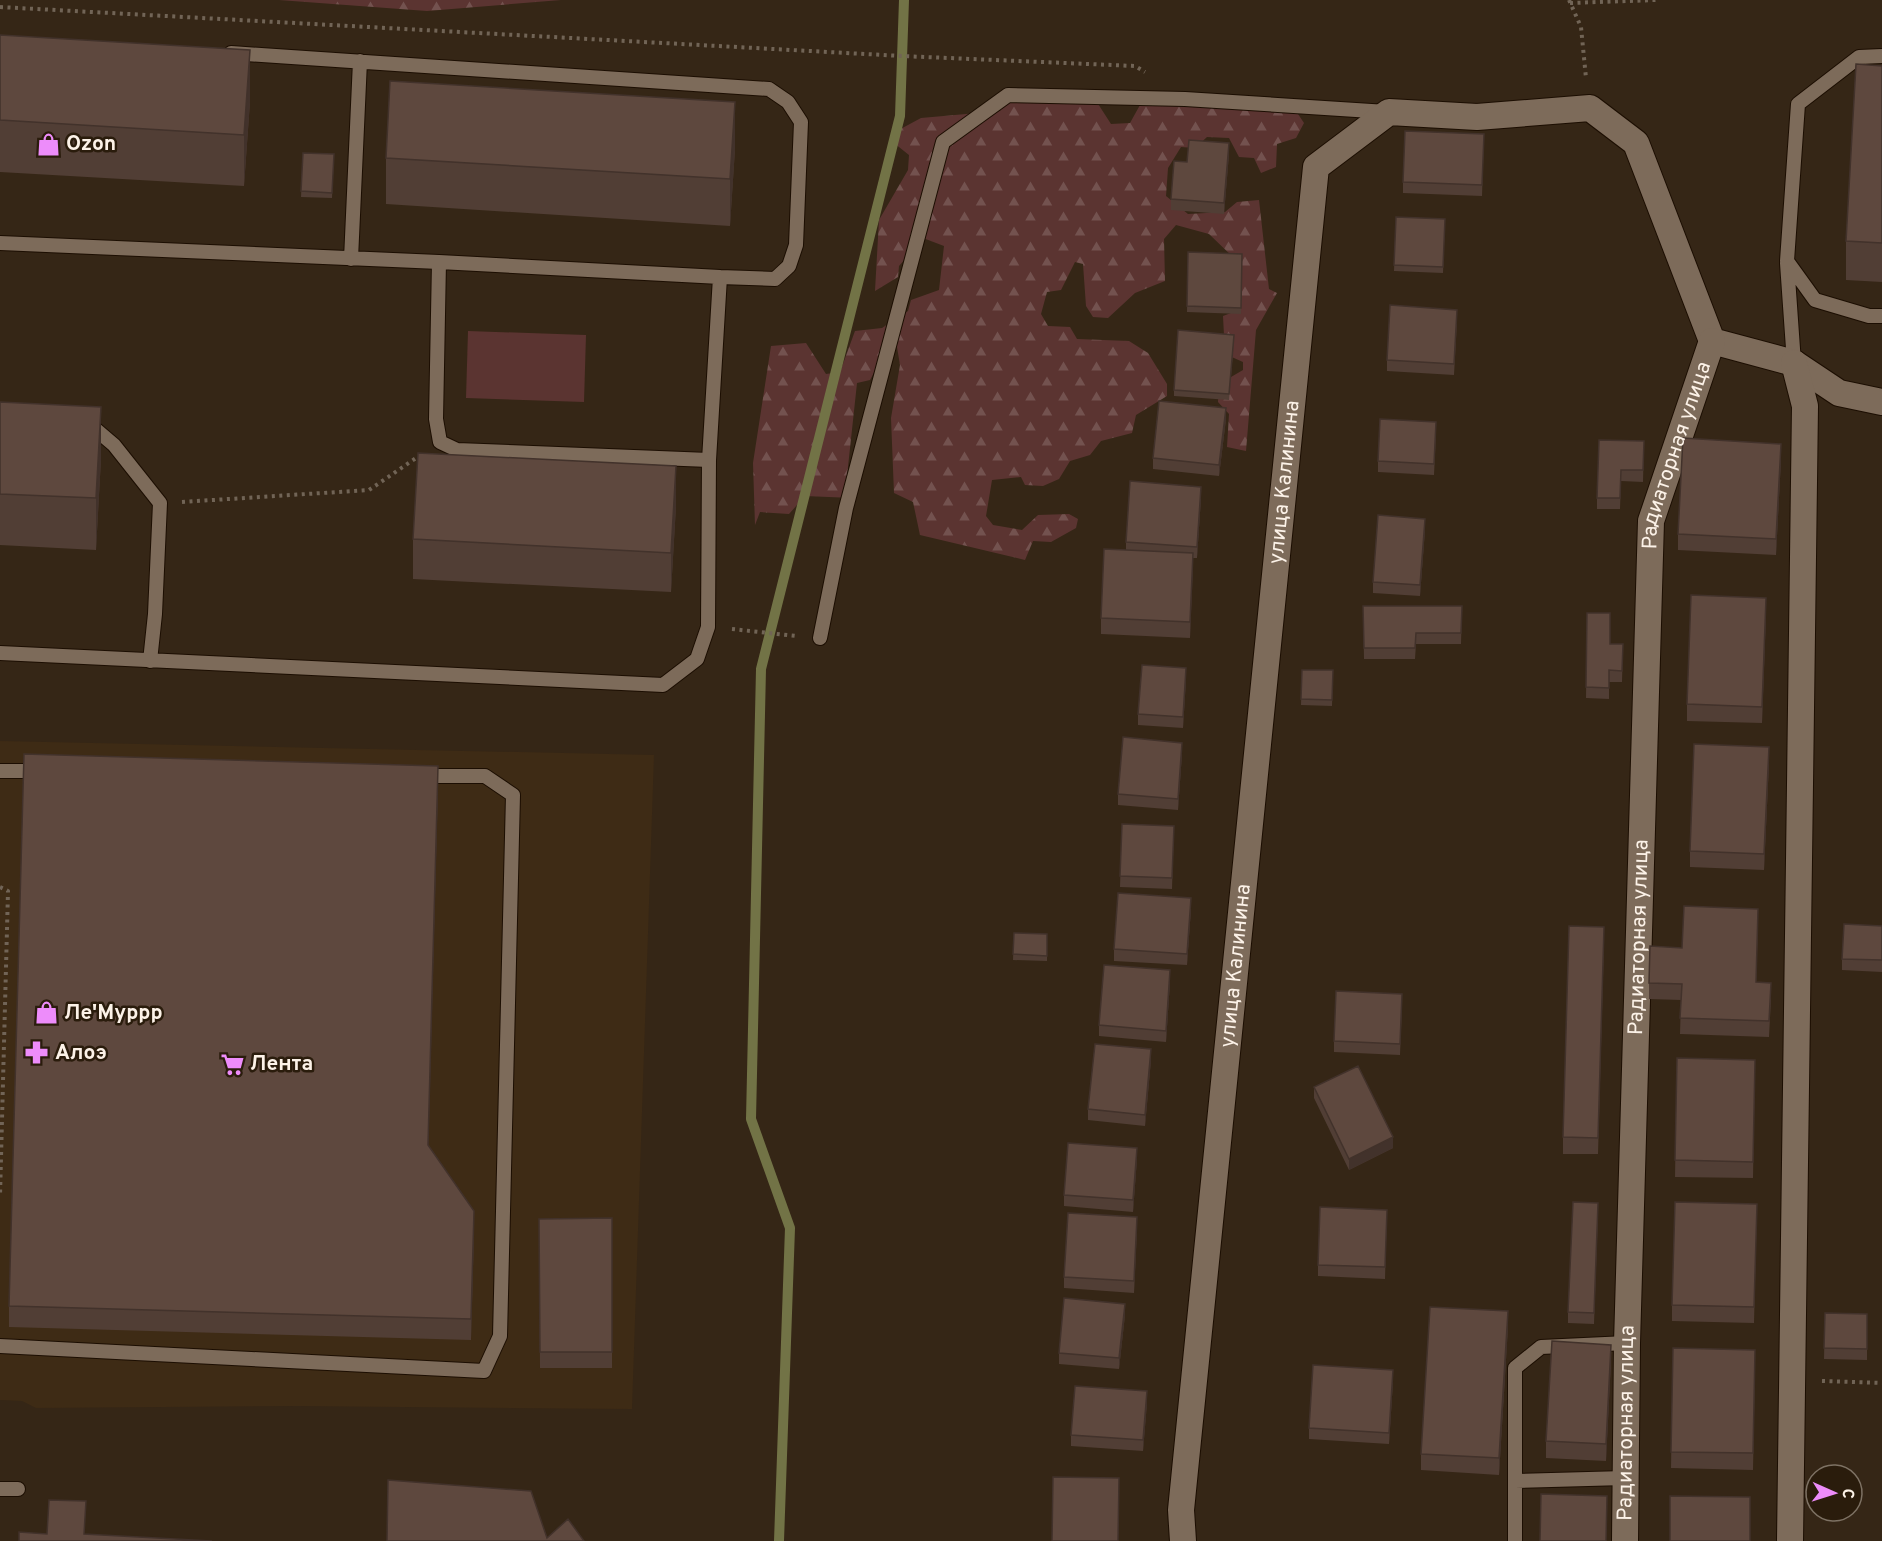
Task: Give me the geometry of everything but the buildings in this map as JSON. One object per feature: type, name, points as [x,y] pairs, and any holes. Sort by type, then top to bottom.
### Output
[{"type":"street","points":[[1389,112],[1477,117],[1590,108],[1636,142],[1712,341],[1794,363],[1839,393],[1882,402]]},
{"type":"street","name":"улица Калинина","points":[[1183,1541],[1181,1510],[1316,167],[1389,112]]},
{"type":"street","name":"Радиаторная улица","points":[[1625,1541],[1627,1343],[1651,521],[1712,341]]},
{"type":"street","points":[[1790,1541],[1805,406],[1794,363]]},
{"type":"lane","points":[[0,243],[775,279],[789,266],[796,245],[801,122],[788,102],[769,89],[221,52]]},
{"type":"lane","points":[[1794,363],[1787,261],[1798,104],[1859,57],[1882,56]]},
{"type":"lane","points":[[351,259],[360,62]]},
{"type":"lane","points":[[820,638],[846,508],[943,142],[1008,95],[1185,99],[1389,112]]},
{"type":"lane","points":[[1787,261],[1815,300],[1869,315],[1882,316]]},
{"type":"lane","points":[[439,262],[436,419],[440,442],[457,450],[710,460]]},
{"type":"lane","points":[[0,653],[663,685],[697,659],[708,627],[710,460],[720,277]]},
{"type":"lane","points":[[81,416],[114,445],[160,503],[155,614],[150,661]]},
{"type":"lane","points":[[0,771],[59,771]]},
{"type":"lane","points":[[0,1346],[484,1371],[500,1336],[513,795],[485,776],[402,776]]},
{"type":"lane","points":[[1515,1541],[1515,1368],[1541,1347],[1627,1343]]},
{"type":"lane","points":[[1515,1481],[1625,1478]]},
{"type":"lane","points":[[0,1489],[18,1489]]},
{"type":"path","points":[[1590,108],[1581,27],[1570,2],[1656,0]]},
{"type":"path","points":[[0,7],[902,56],[1135,66],[1185,99]]},
{"type":"path","points":[[160,503],[369,490],[440,442]]},
{"type":"path","points":[[708,627],[820,638]]},
{"type":"path","points":[[0,887],[8,891],[0,1196]]},
{"type":"path","points":[[1792,1379],[1882,1383]]},
{"type":"shaded area","points":[[0,741],[654,755],[632,1409],[298,1406],[36,1408],[22,1401],[0,1400]]},
{"type":"green space","points":[[279,0],[561,0],[427,11]]},
{"type":"green space","points":[[1091,93],[1111,124],[1130,123],[1140,105],[1209,96],[1294,108],[1304,123],[1296,138],[1277,144],[1276,167],[1261,173],[1254,158],[1239,157],[1229,138],[1207,137],[1195,148],[1181,147],[1168,168],[1166,196],[1188,214],[1225,212],[1237,202],[1259,200],[1269,289],[1277,293],[1256,330],[1246,451],[1227,447],[1229,414],[1218,402],[1219,384],[1243,370],[1243,362],[1225,354],[1223,316],[1239,310],[1234,258],[1209,234],[1176,225],[1164,239],[1165,281],[1135,293],[1108,318],[1093,317],[1086,306],[1083,264],[1075,262],[1061,290],[1047,292],[1041,314],[1048,326],[1070,327],[1077,339],[1129,341],[1148,353],[1167,384],[1167,396],[1136,415],[1132,433],[1101,441],[1090,455],[1070,461],[1059,479],[1043,486],[1025,485],[1021,477],[992,480],[986,516],[993,525],[1022,530],[1038,515],[1069,514],[1078,519],[1076,528],[1051,542],[1033,541],[1025,560],[920,535],[913,502],[894,493],[891,418],[900,365],[897,347],[889,345],[870,380],[857,383],[847,476],[853,498],[805,496],[789,514],[760,512],[755,525],[753,463],[771,346],[806,343],[826,374],[840,372],[855,331],[882,328],[908,311],[911,300],[939,290],[944,246],[923,238],[899,266],[898,277],[875,291],[879,220],[908,170],[909,155],[894,143],[895,132],[921,118],[1000,111],[1008,97]]},
{"type":"green space","points":[[468,331],[586,335],[584,402],[466,398]]},
{"type":"waterway","points":[[779,1541],[790,1228],[751,1119],[761,669],[900,116],[904,0]]},
{"type":"place","name":"Ozon","points":[[48,144]]},
{"type":"place","name":"Ле'Муррр","points":[[46,1013]]},
{"type":"place","name":"Алоэ","points":[[37,1053]]},
{"type":"place","name":"Лента","points":[[232,1064]]}]
